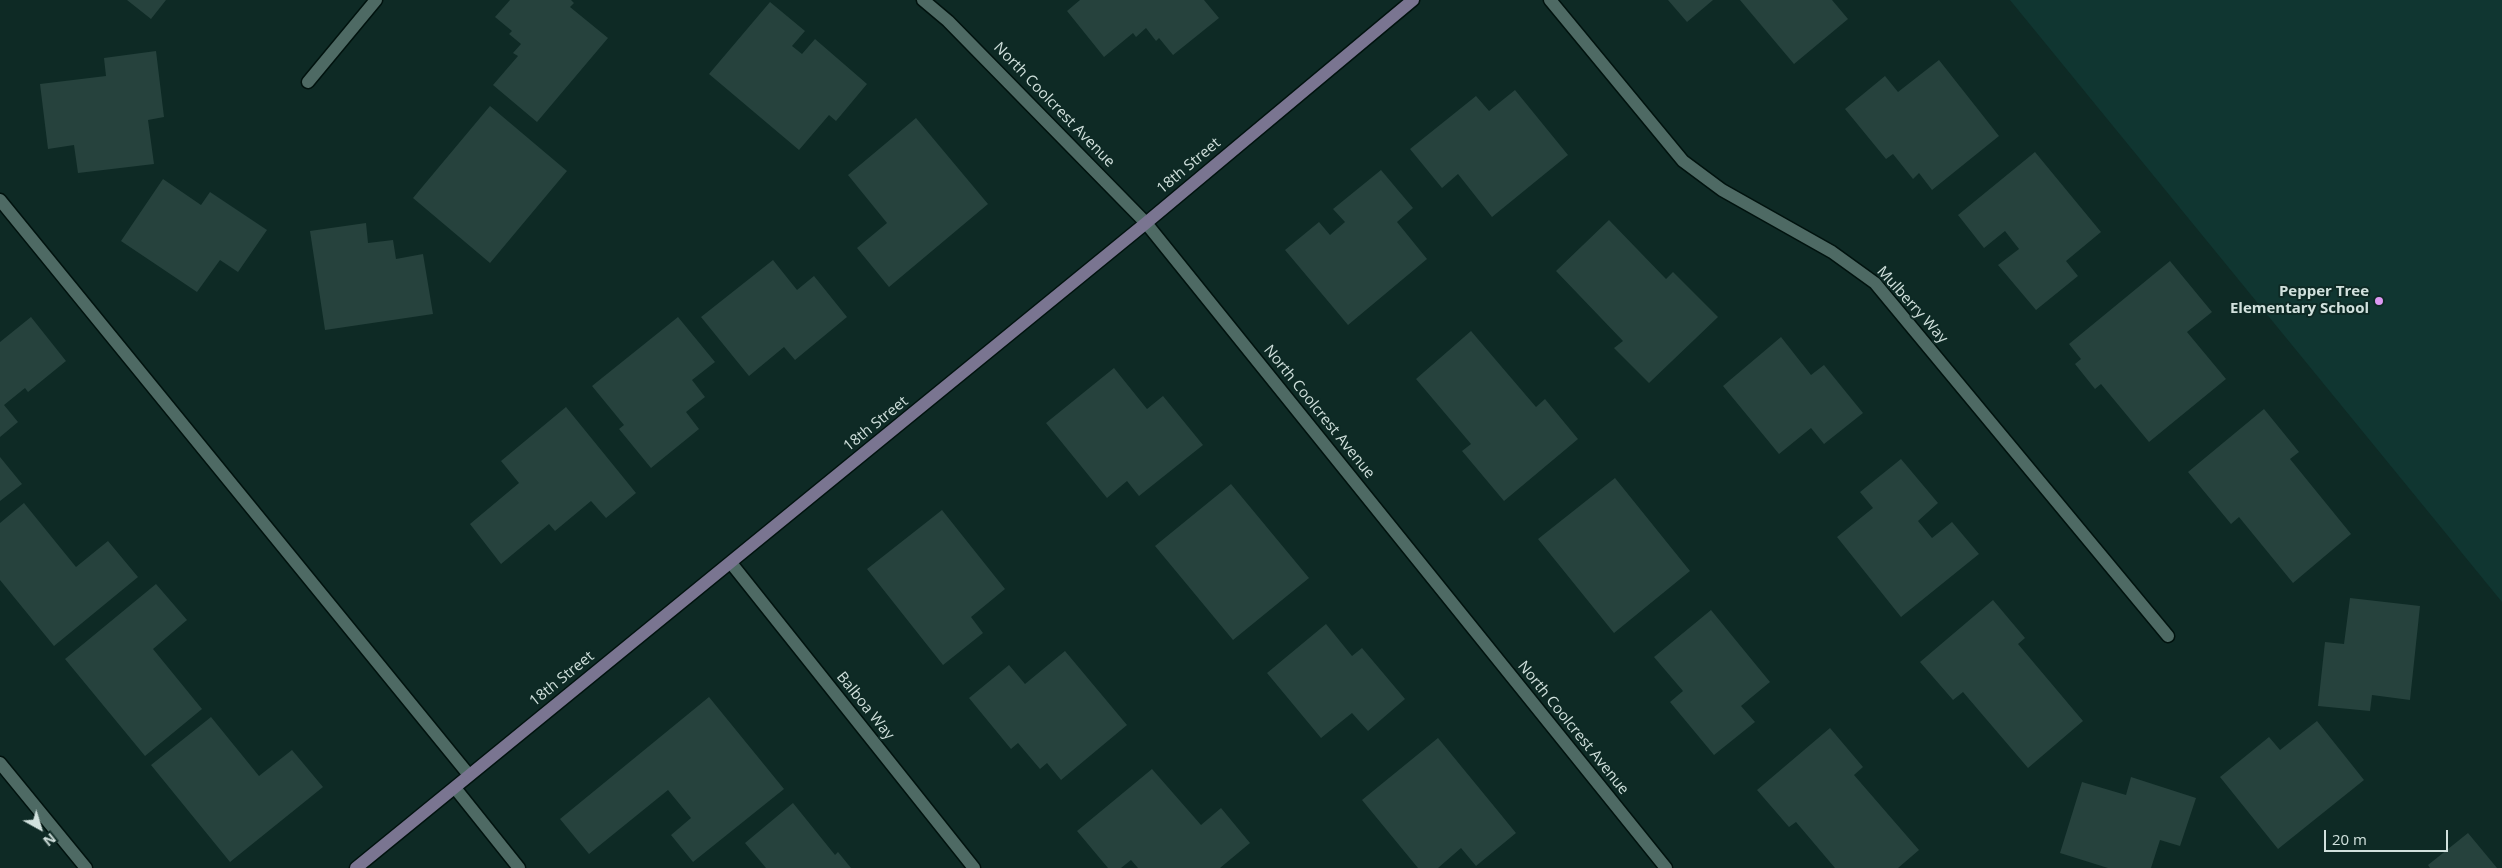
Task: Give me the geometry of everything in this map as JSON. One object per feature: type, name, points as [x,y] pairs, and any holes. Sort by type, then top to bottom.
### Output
[{"type":"main road","name":"18th Street","points":[[356,868],[731,564],[1146,223],[1413,0]]},
{"type":"street","points":[[308,82],[376,0]]},
{"type":"street","name":"North Coolcrest Avenue","points":[[923,0],[948,21],[1146,223],[1666,868]]},
{"type":"street","name":"Mulberry Way","points":[[1550,0],[1682,161],[1722,190],[1832,252],[1875,283],[2168,636]]},
{"type":"street","points":[[0,200],[470,776]]},
{"type":"street","name":"Balboa Way","points":[[731,564],[974,868]]},
{"type":"street","points":[[0,763],[86,868]]},
{"type":"street","points":[[455,788],[519,868]]},
{"type":"shaded area","name":"Pepper Tree Elementary School","points":[[2010,0],[2502,0],[2502,602]]},
{"type":"building","points":[[127,0],[166,0],[151,19]]},
{"type":"building","points":[[510,0],[571,0],[574,3],[570,7],[608,38],[537,122],[493,85],[518,56],[513,53],[521,44],[509,34],[512,31],[495,17]]},
{"type":"building","points":[[1080,0],[1204,0],[1219,18],[1173,55],[1159,38],[1156,41],[1146,28],[1136,37],[1133,33],[1104,57],[1067,11]]},
{"type":"building","points":[[1668,0],[1713,0],[1687,22]]},
{"type":"building","points":[[1740,0],[1832,0],[1848,19],[1794,64]]},
{"type":"building","points":[[770,2],[805,31],[792,46],[802,54],[815,39],[867,84],[836,121],[829,115],[799,150],[709,74]]},
{"type":"building","points":[[156,51],[164,117],[148,120],[154,164],[78,173],[74,145],[48,149],[40,84],[106,76],[104,58]]},
{"type":"building","points":[[1939,60],[1999,136],[1932,190],[1919,173],[1913,179],[1893,154],[1886,159],[1845,109],[1885,76],[1898,92]]},
{"type":"building","points":[[1515,90],[1568,155],[1492,217],[1458,174],[1442,188],[1410,149],[1476,96],[1489,111]]},
{"type":"building","points":[[490,106],[567,171],[490,263],[413,198]]},
{"type":"building","points":[[916,118],[988,204],[889,287],[857,248],[887,223],[848,175]]},
{"type":"building","points":[[2035,152],[2101,232],[2066,261],[2078,276],[2036,310],[1998,265],[2019,249],[2005,231],[1984,248],[1958,215]]},
{"type":"building","points":[[1381,170],[1413,208],[1397,222],[1427,259],[1348,325],[1285,250],[1319,222],[1330,235],[1345,222],[1333,209]]},
{"type":"building","points":[[163,179],[201,205],[210,192],[267,230],[238,272],[220,260],[197,292],[121,241]]},
{"type":"building","points":[[1609,220],[1666,279],[1673,272],[1718,317],[1649,383],[1614,348],[1623,341],[1556,271]]},
{"type":"building","points":[[366,223],[368,243],[393,240],[396,259],[423,254],[433,314],[325,330],[310,231]]},
{"type":"building","points":[[773,260],[797,290],[814,276],[847,317],[795,360],[784,347],[749,376],[701,317]]},
{"type":"building","points":[[2170,261],[2212,312],[2187,332],[2226,379],[2149,442],[2101,384],[2095,389],[2075,364],[2081,359],[2069,344]]},
{"type":"building","points":[[31,317],[66,361],[28,392],[25,388],[4,405],[18,422],[0,437],[0,342]]},
{"type":"building","points":[[678,317],[715,362],[692,380],[705,397],[686,412],[699,429],[651,468],[619,429],[624,425],[592,386]]},
{"type":"building","points":[[1471,331],[1536,407],[1545,399],[1578,439],[1504,501],[1462,451],[1471,444],[1416,379]]},
{"type":"building","points":[[1781,337],[1811,375],[1824,365],[1863,413],[1824,444],[1811,428],[1779,454],[1723,386]]},
{"type":"building","points":[[1114,368],[1147,409],[1163,396],[1203,445],[1139,496],[1127,481],[1107,498],[1046,423]]},
{"type":"building","points":[[566,407],[636,493],[606,518],[591,501],[555,531],[549,524],[501,564],[470,524],[519,483],[501,461]]},
{"type":"building","points":[[2264,409],[2299,452],[2290,459],[2351,534],[2293,583],[2239,517],[2231,524],[2188,472]]},
{"type":"building","points":[[0,457],[22,484],[0,501]]},
{"type":"building","points":[[1901,459],[1938,503],[1918,521],[1932,538],[1952,522],[1979,554],[1901,617],[1837,537],[1873,508],[1860,492]]},
{"type":"building","points":[[1615,478],[1690,571],[1614,633],[1538,539]]},
{"type":"building","points":[[1231,484],[1309,578],[1233,640],[1155,546]]},
{"type":"building","points":[[24,503],[76,567],[108,541],[138,577],[54,646],[0,580],[0,523]]},
{"type":"building","points":[[942,510],[1005,589],[971,617],[983,633],[943,665],[867,569]]},
{"type":"building","points":[[156,584],[187,620],[153,649],[202,709],[145,756],[65,659]]},
{"type":"building","points":[[2350,598],[2420,606],[2410,700],[2372,695],[2370,711],[2318,706],[2325,642],[2344,644]]},
{"type":"building","points":[[1993,600],[2025,638],[2018,644],[2083,721],[2028,768],[1963,692],[1953,700],[1920,662]]},
{"type":"building","points":[[1711,610],[1770,682],[1741,706],[1755,722],[1714,755],[1670,702],[1683,691],[1654,657]]},
{"type":"building","points":[[1326,624],[1352,656],[1362,648],[1405,699],[1368,731],[1352,713],[1321,738],[1267,673]]},
{"type":"building","points":[[1065,651],[1127,725],[1061,780],[1047,763],[1040,769],[1018,743],[1011,749],[969,698],[1009,665],[1025,684]]},
{"type":"building","points":[[709,697],[784,789],[693,862],[671,835],[691,818],[668,790],[589,854],[560,819]]},
{"type":"building","points":[[211,717],[259,776],[292,750],[323,787],[230,862],[151,765]]},
{"type":"building","points":[[2317,721],[2364,780],[2278,849],[2220,777],[2269,737],[2280,750]]},
{"type":"building","points":[[1830,728],[1863,767],[1854,775],[1919,850],[1898,868],[1835,868],[1796,822],[1789,827],[1757,790]]},
{"type":"building","points":[[1438,738],[1516,833],[1476,866],[1461,848],[1438,868],[1418,868],[1362,800]]},
{"type":"building","points":[[1152,769],[1201,825],[1221,808],[1250,843],[1220,868],[1138,868],[1131,860],[1121,868],[1108,868],[1077,831]]},
{"type":"building","points":[[2131,777],[2196,798],[2180,846],[2160,840],[2151,868],[2108,868],[2060,853],[2082,782],[2126,795]]},
{"type":"building","points":[[793,803],[835,855],[838,852],[851,868],[766,868],[745,843]]},
{"type":"building","points":[[2468,833],[2497,868],[2430,868],[2428,865]]},
{"type":"place","name":"Pepper Tree Elementary School","points":[[2379,301]]}]
